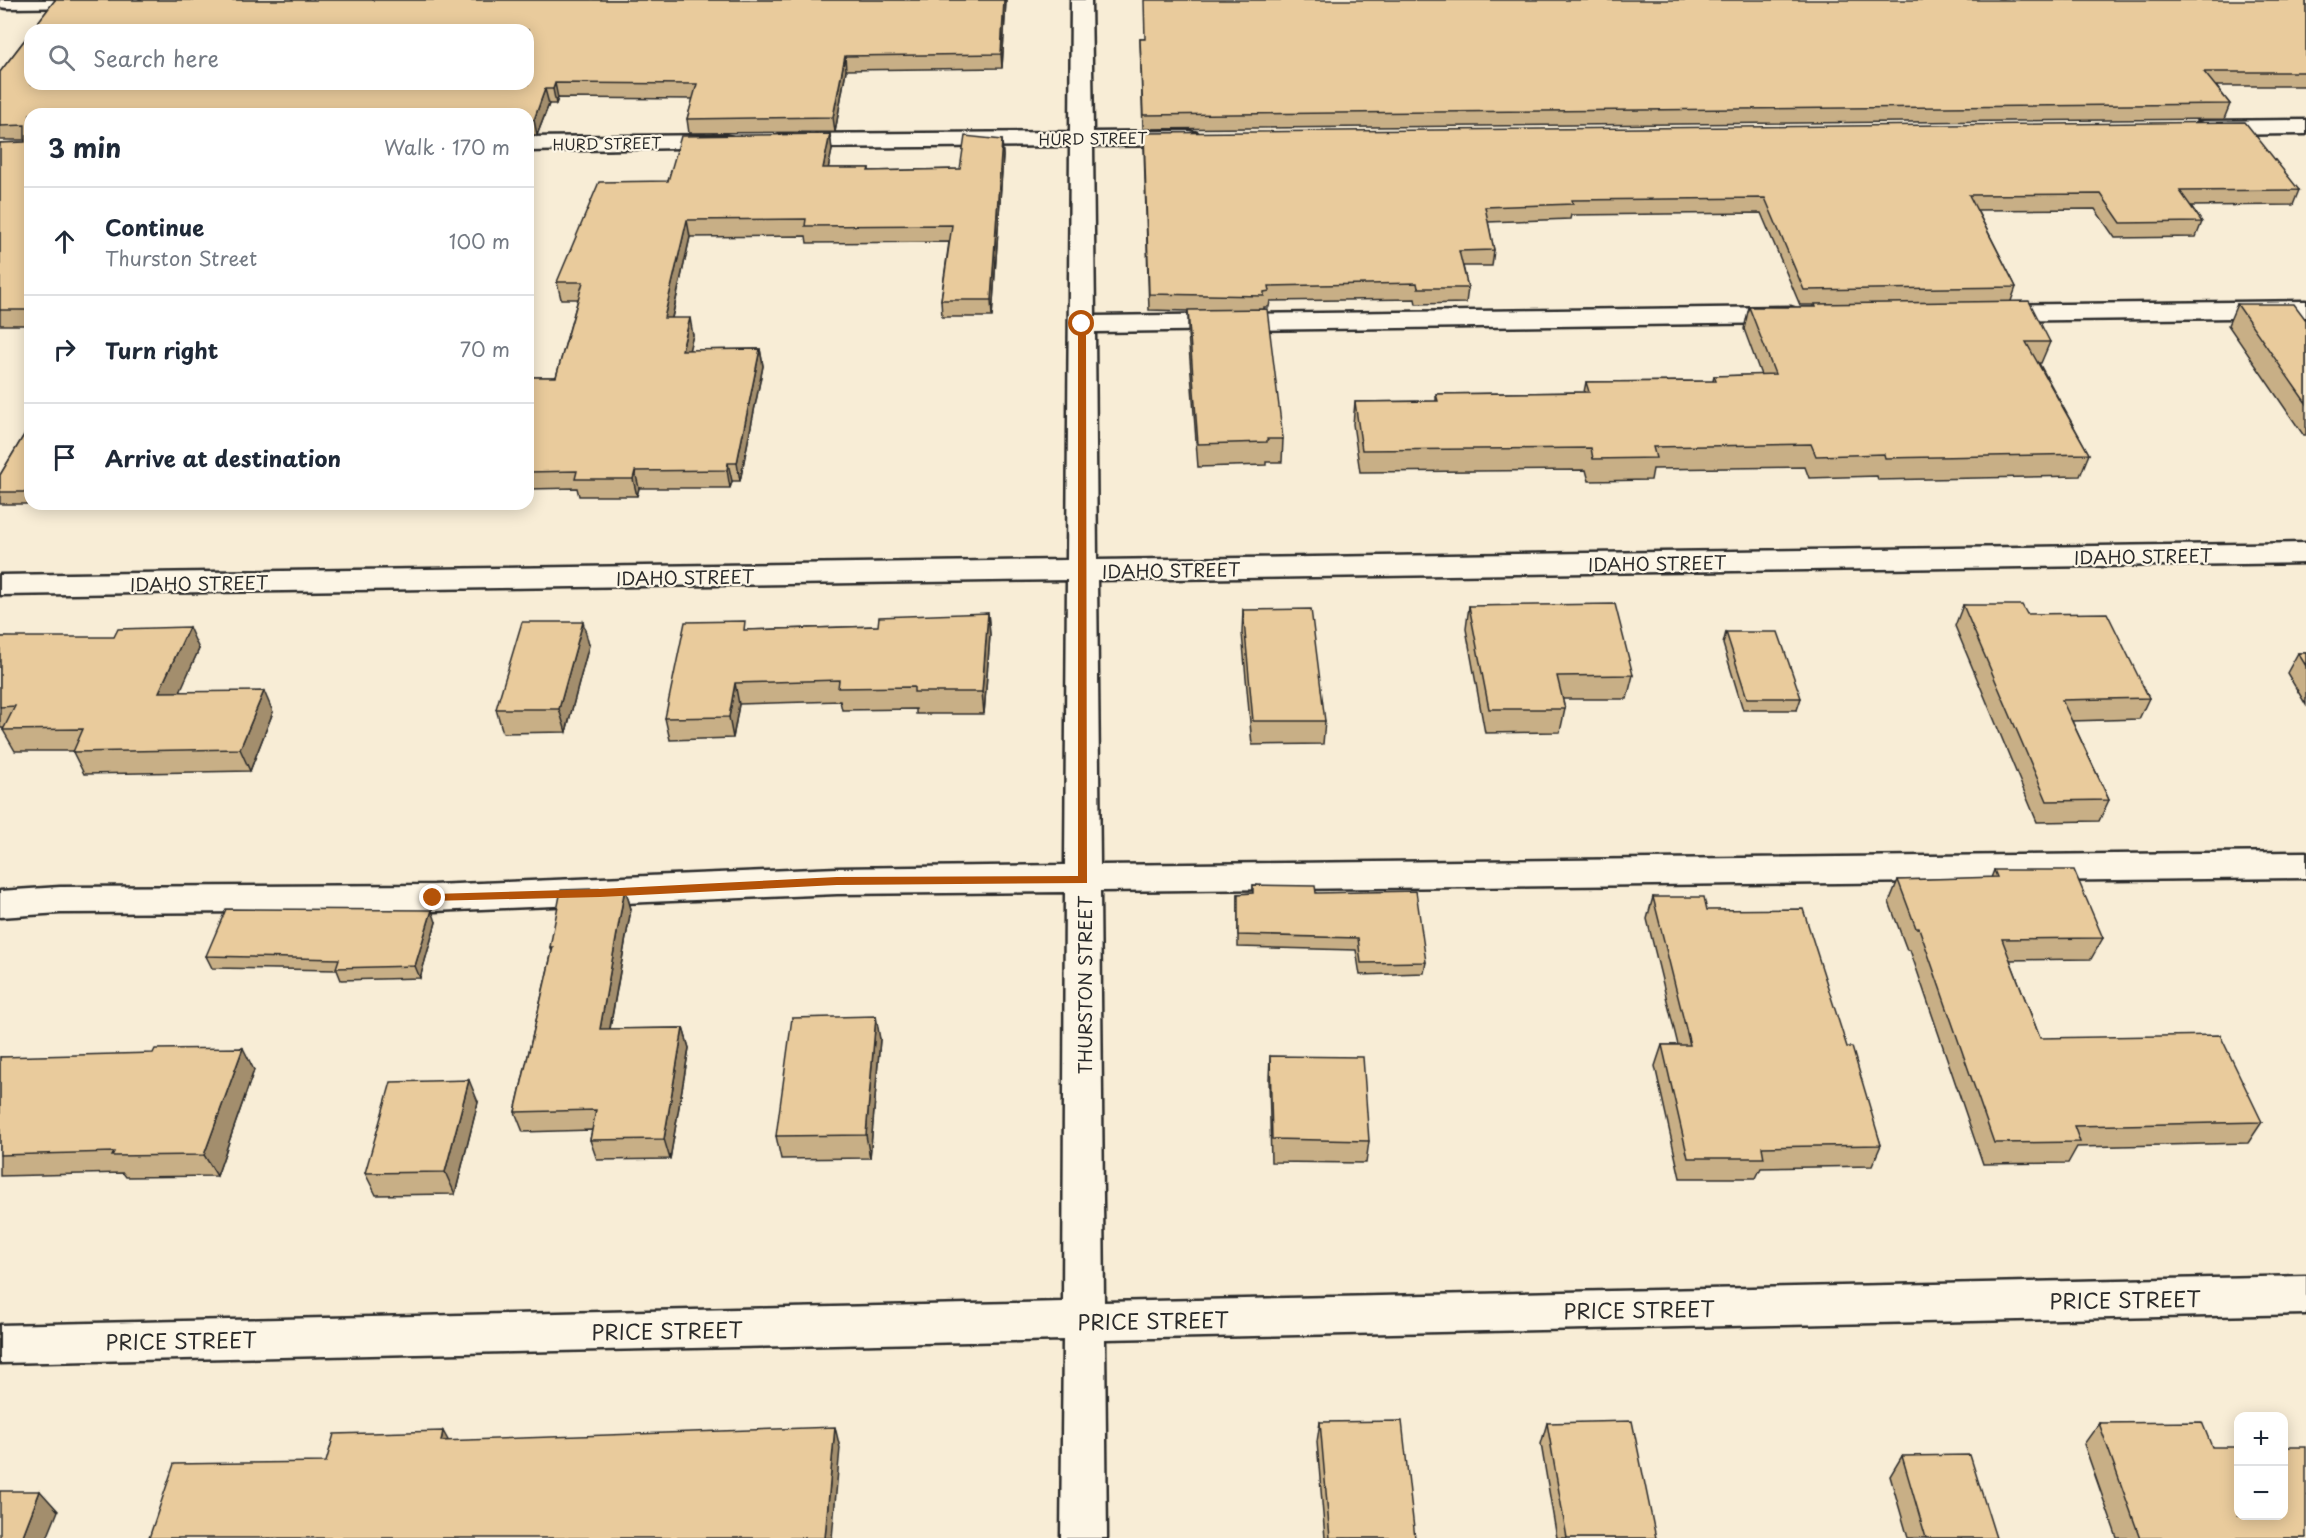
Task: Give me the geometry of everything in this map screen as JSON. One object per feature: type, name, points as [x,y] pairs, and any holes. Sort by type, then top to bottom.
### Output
[{"type":"street","name":"THURSTON STREET","points":[[1081,0],[1084,1538]]},
{"type":"street","points":[[5,4],[113,1]]},
{"type":"street","points":[[2187,128],[2306,126]]},
{"type":"street","name":"HURD STREET","points":[[534,144],[1213,137]]},
{"type":"street","points":[[1970,313],[2306,309]]},
{"type":"street","points":[[1082,324],[1814,315]]},
{"type":"street","name":"IDAHO STREET","points":[[0,585],[1083,572],[2306,553]]},
{"type":"street","points":[[0,904],[60,900],[445,898],[837,881],[2306,865]]},
{"type":"street","name":"PRICE STREET","points":[[0,1344],[2306,1294]]},
{"type":"building","points":[[55,0],[1004,0],[1001,54],[845,56],[833,117],[687,119],[697,84],[555,83],[553,89],[545,89],[534,120],[534,108],[24,108],[24,125],[0,126],[0,72],[24,41],[24,90],[534,90],[534,24],[37,24]]},
{"type":"building","points":[[1144,0],[2306,0],[2306,72],[2204,72],[2230,104],[1143,115],[1140,39],[1145,39]]},
{"type":"building","points":[[2245,122],[2299,190],[2180,191],[2202,222],[2121,223],[2101,194],[1969,195],[2016,287],[1804,290],[1765,198],[1572,200],[1573,204],[1485,207],[1494,250],[1459,251],[1468,288],[1418,288],[1417,283],[1269,286],[1270,291],[1264,292],[1264,296],[1149,294],[1144,133]]},
{"type":"building","points":[[830,134],[823,168],[869,168],[868,171],[960,169],[965,136],[1002,140],[991,300],[941,300],[952,225],[805,226],[806,219],[687,220],[664,318],[690,318],[682,350],[760,349],[737,463],[728,463],[727,470],[635,471],[633,479],[575,479],[577,471],[534,472],[534,377],[556,377],[583,282],[557,282],[599,182],[668,181],[681,136]]},
{"type":"building","points":[[24,142],[24,310],[0,310],[0,143]]},
{"type":"building","points":[[2029,301],[2050,342],[2026,342],[2089,454],[1885,458],[1884,454],[1816,456],[1811,444],[1653,447],[1656,458],[1593,459],[1591,448],[1362,450],[1355,402],[1438,401],[1436,394],[1589,392],[1586,382],[1716,381],[1714,376],[1775,374],[1749,307]]},
{"type":"building","points":[[2237,304],[2294,304],[2306,320],[2306,403]]},
{"type":"building","points":[[1267,309],[1283,439],[1267,439],[1267,442],[1198,444],[1188,310]]},
{"type":"building","points":[[24,435],[24,492],[0,492],[0,475]]},
{"type":"building","points":[[1615,604],[1633,675],[1557,676],[1565,709],[1489,709],[1469,606]]},
{"type":"building","points":[[1963,605],[2022,605],[2027,614],[2107,613],[2149,698],[2062,700],[2109,800],[2047,801]]},
{"type":"building","points":[[1311,609],[1325,721],[1253,721],[1243,610]]},
{"type":"building","points":[[988,613],[982,692],[914,692],[914,687],[838,688],[839,680],[735,683],[729,717],[665,718],[685,622],[745,621],[744,630],[878,626],[879,617]]},
{"type":"building","points":[[522,622],[583,622],[559,709],[496,709]]},
{"type":"building","points":[[189,627],[159,692],[264,691],[240,749],[73,752],[83,729],[3,730],[15,706],[0,707],[0,637],[114,637],[118,629]]},
{"type":"building","points":[[1726,632],[1778,632],[1801,698],[1747,698]]},
{"type":"building","points":[[2298,653],[2306,653],[2306,666]]},
{"type":"building","points":[[1994,870],[2074,870],[2103,938],[2002,939],[2040,1038],[2220,1035],[2262,1122],[2074,1126],[2080,1142],[1994,1143],[1919,928],[1916,928],[1898,880],[1997,877]]},
{"type":"building","points":[[1253,885],[1315,886],[1316,893],[1416,891],[1426,962],[1361,963],[1358,938],[1238,935],[1238,894],[1253,893]]},
{"type":"building","points":[[625,888],[600,1029],[683,1028],[664,1139],[590,1140],[596,1110],[515,1112],[553,947],[550,947],[561,890]]},
{"type":"building","points":[[1653,897],[1704,897],[1707,910],[1803,909],[1847,1047],[1852,1047],[1881,1145],[1762,1147],[1764,1158],[1688,1158],[1662,1045],[1690,1045]]},
{"type":"building","points":[[226,909],[432,910],[415,966],[336,968],[339,959],[206,956]]},
{"type":"building","points":[[876,1016],[866,1135],[776,1136],[792,1018]]},
{"type":"building","points":[[243,1048],[204,1155],[112,1156],[114,1152],[0,1155],[0,1057],[153,1053],[155,1049]]},
{"type":"building","points":[[1270,1056],[1363,1057],[1369,1141],[1272,1139]]},
{"type":"building","points":[[469,1080],[445,1172],[365,1173],[391,1082]]},
{"type":"building","points":[[1402,1421],[1415,1538],[1330,1538],[1320,1422]]},
{"type":"building","points":[[1632,1421],[1656,1538],[1567,1538],[1547,1423]]},
{"type":"building","points":[[2202,1422],[2212,1447],[2234,1447],[2234,1520],[2288,1520],[2288,1447],[2306,1447],[2306,1538],[2140,1538],[2099,1423]]},
{"type":"building","points":[[835,1427],[825,1538],[149,1538],[174,1464],[326,1462],[334,1434],[443,1431],[441,1441]]},
{"type":"building","points":[[1970,1455],[1996,1538],[1926,1538],[1902,1456]]},
{"type":"building","points":[[0,1491],[40,1491],[22,1538],[0,1538]]},
{"type":"route","points":[[433,898],[600,893],[837,881],[1083,880],[1082,324]]}]
